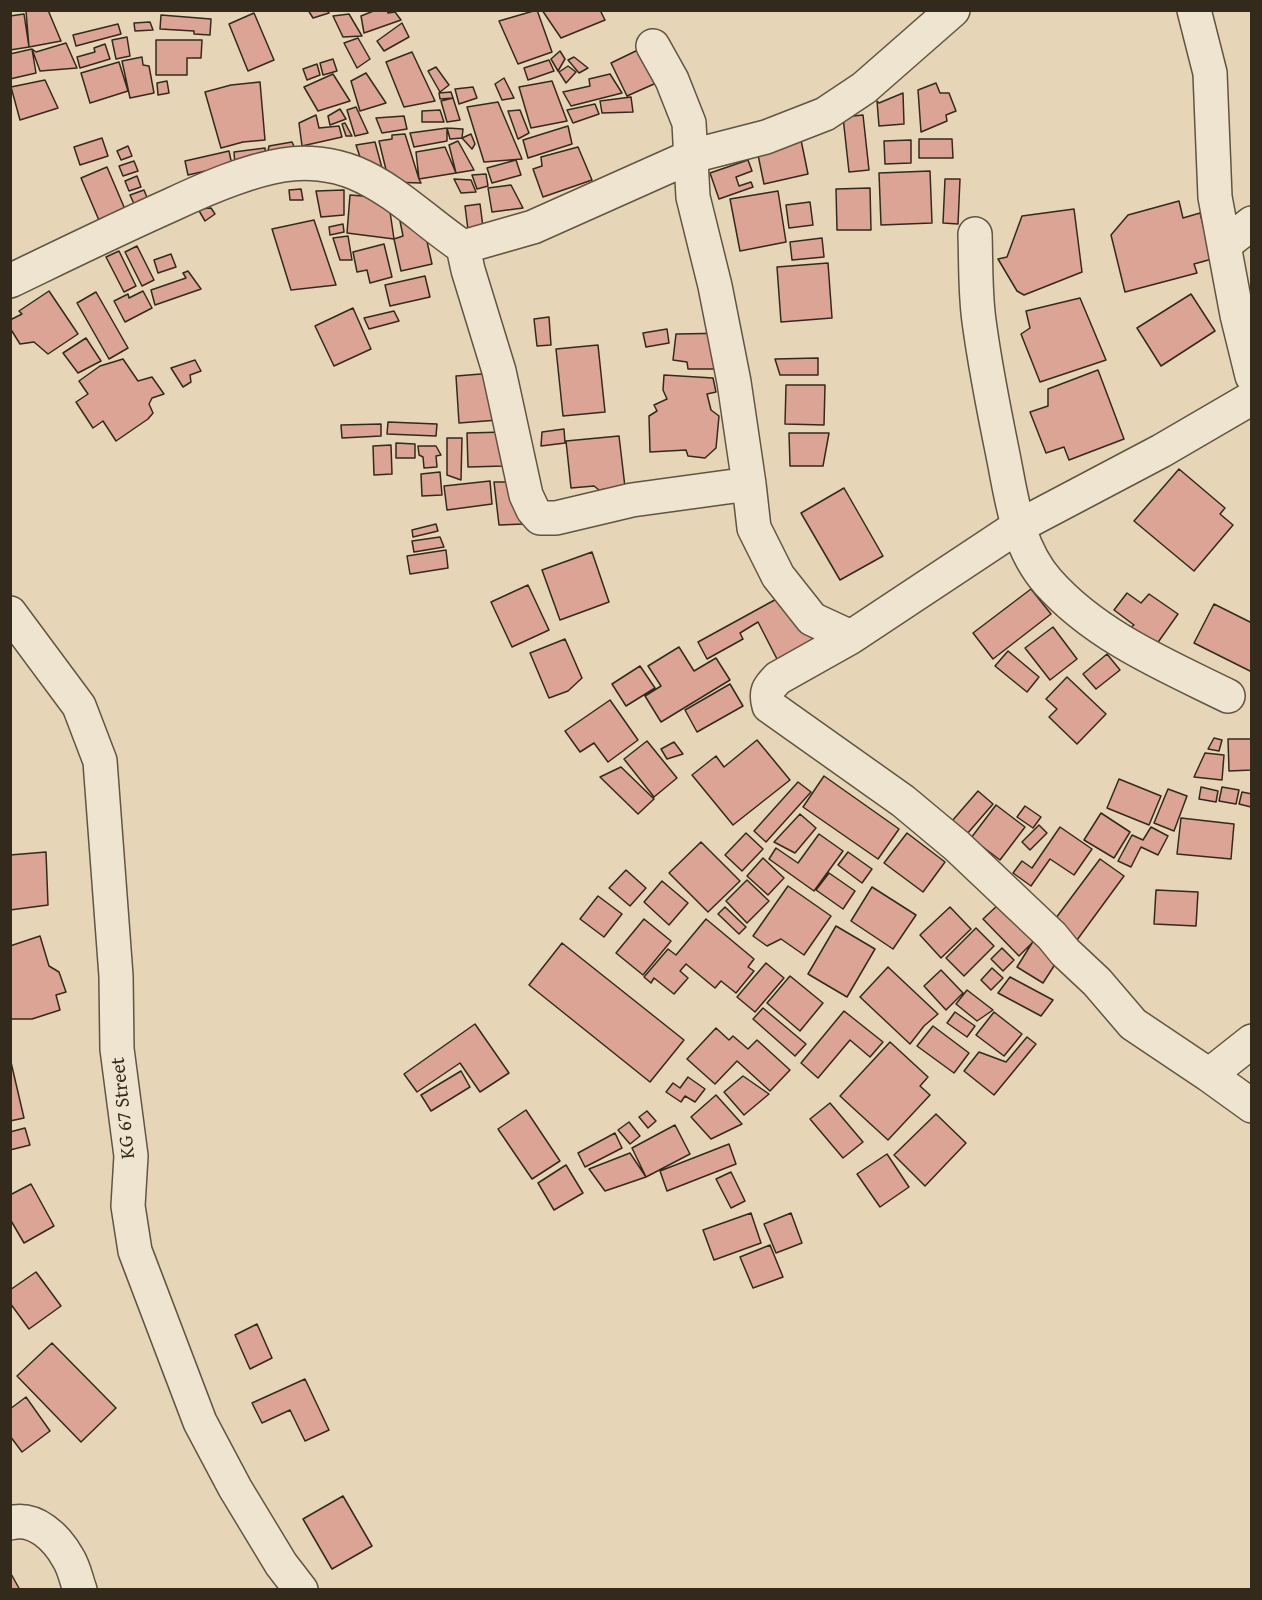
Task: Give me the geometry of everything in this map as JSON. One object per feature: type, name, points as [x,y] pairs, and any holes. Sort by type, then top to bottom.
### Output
[{"type":"street","points":[[463,247],[533,227],[692,156],[766,137],[825,114],[864,88],[953,10]]},
{"type":"street","points":[[1194,10],[1210,73],[1215,197],[1251,376]]},
{"type":"street","points":[[653,46],[672,80],[689,123],[693,197],[728,350],[754,528],[778,576],[812,619],[851,637]]},
{"type":"street","points":[[10,280],[98,237],[221,182],[283,165],[320,164],[354,172],[392,193],[463,247],[499,372],[526,495],[533,510],[540,518],[556,518],[632,500],[749,484]]},
{"type":"street","points":[[1224,245],[1251,223]]},
{"type":"street","points":[[975,234],[979,318],[1017,527],[1026,550],[1047,581],[1084,617],[1144,655],[1228,696]]},
{"type":"street","points":[[1251,398],[1161,452],[1017,527],[851,637],[778,678],[768,688],[766,696],[769,706],[903,801],[957,846],[1052,936],[1065,952],[1097,982],[1133,1024],[1251,1106]]},
{"type":"street","name":"KG 67 Street","points":[[10,613],[79,706],[100,761],[116,976],[117,1048],[131,1156],[128,1206],[135,1251],[200,1422],[269,1545],[301,1590]]},
{"type":"street","points":[[1209,1075],[1251,1041]]},
{"type":"street","points":[[10,1523],[18,1521],[39,1526],[53,1538],[69,1558],[80,1590]]},
{"type":"building","points":[[48,10],[61,41],[29,47],[26,11]]},
{"type":"building","points":[[308,10],[327,10],[329,13],[313,18]]},
{"type":"building","points":[[376,10],[395,12],[401,20],[364,33],[361,16]]},
{"type":"building","points":[[537,10],[552,52],[518,64],[499,21]]},
{"type":"building","points":[[542,10],[600,10],[605,20],[561,38]]},
{"type":"building","points":[[254,13],[274,60],[248,71],[229,24]]},
{"type":"building","points":[[24,14],[29,47],[10,50],[10,16]]},
{"type":"building","points":[[349,14],[362,36],[343,37],[333,16]]},
{"type":"building","points":[[161,15],[211,19],[210,35],[194,34],[194,31],[160,29]]},
{"type":"building","points":[[150,22],[153,30],[135,31],[134,23]]},
{"type":"building","points":[[402,23],[409,37],[384,51],[377,41]]},
{"type":"building","points":[[118,24],[121,34],[76,46],[73,35]]},
{"type":"building","points":[[127,37],[130,56],[116,59],[112,40]]},
{"type":"building","points":[[358,38],[370,59],[357,68],[344,43]]},
{"type":"building","points":[[156,40],[202,40],[201,58],[187,58],[187,75],[156,75]]},
{"type":"building","points":[[66,43],[77,68],[40,71],[32,49],[36,52]]},
{"type":"building","points":[[105,44],[110,59],[80,68],[77,57],[95,52],[94,48]]},
{"type":"building","points":[[642,48],[663,80],[627,96],[611,63]]},
{"type":"building","points":[[32,49],[36,73],[10,79],[10,54]]},
{"type":"building","points":[[560,51],[565,59],[558,71],[551,59]]},
{"type":"building","points":[[412,52],[435,101],[404,107],[386,62]]},
{"type":"building","points":[[142,57],[143,65],[149,66],[154,93],[130,98],[122,61]]},
{"type":"building","points":[[574,57],[588,68],[579,73],[568,60]]},
{"type":"building","points":[[333,59],[337,71],[323,75],[320,63]]},
{"type":"building","points":[[549,60],[554,71],[528,80],[524,68]]},
{"type":"building","points":[[119,62],[128,91],[90,103],[81,73]]},
{"type":"building","points":[[317,64],[320,75],[307,80],[303,69]]},
{"type":"building","points":[[568,66],[576,72],[566,83],[559,72]]},
{"type":"building","points":[[436,67],[449,85],[440,92],[428,71]]},
{"type":"building","points":[[366,73],[386,103],[360,111],[351,81]]},
{"type":"building","points":[[333,74],[350,101],[318,111],[304,87]]},
{"type":"building","points":[[610,74],[622,93],[571,106],[563,92],[590,86],[589,79]]},
{"type":"building","points":[[504,78],[514,98],[502,100],[495,84]]},
{"type":"building","points":[[45,80],[58,108],[20,120],[11,87]]},
{"type":"building","points":[[167,81],[169,93],[158,95],[157,83]]},
{"type":"building","points":[[552,81],[567,121],[531,128],[519,87]]},
{"type":"building","points":[[260,82],[265,140],[243,142],[221,148],[205,92],[231,85]]},
{"type":"building","points":[[936,83],[940,93],[949,93],[956,111],[946,115],[947,121],[921,132],[918,90]]},
{"type":"building","points":[[473,87],[477,98],[459,104],[455,89]]},
{"type":"building","points":[[451,92],[453,98],[440,99],[439,93]]},
{"type":"building","points":[[903,93],[904,124],[879,126],[877,101],[879,103]]},
{"type":"building","points":[[631,97],[633,112],[602,113],[600,101]]},
{"type":"building","points":[[453,98],[460,120],[447,122],[441,101]]},
{"type":"building","points":[[498,102],[522,159],[484,162],[467,107]]},
{"type":"building","points":[[595,104],[599,114],[573,123],[567,110]]},
{"type":"building","points":[[356,107],[368,133],[355,136],[347,110]]},
{"type":"building","points":[[340,109],[346,119],[330,125],[328,116]]},
{"type":"building","points":[[440,110],[444,122],[422,122],[422,111]]},
{"type":"building","points":[[520,110],[529,133],[518,139],[508,111]]},
{"type":"building","points":[[316,115],[319,128],[339,126],[342,137],[302,146],[299,123]]},
{"type":"building","points":[[863,115],[869,170],[849,172],[843,117]]},
{"type":"building","points":[[404,116],[407,129],[382,133],[376,118]]},
{"type":"building","points":[[345,123],[352,136],[346,136],[342,124]]},
{"type":"building","points":[[568,126],[572,144],[528,158],[523,140]]},
{"type":"building","points":[[447,128],[447,141],[414,147],[410,133]]},
{"type":"building","points":[[447,128],[463,129],[462,138],[450,139]]},
{"type":"building","points":[[405,134],[421,183],[389,182],[379,141],[392,139],[392,135]]},
{"type":"building","points":[[471,134],[475,144],[472,149],[462,138]]},
{"type":"building","points":[[102,138],[108,156],[80,165],[74,147]]},
{"type":"building","points":[[919,139],[952,139],[953,158],[919,158]]},
{"type":"building","points":[[801,140],[808,174],[764,184],[757,150]]},
{"type":"building","points":[[911,140],[911,163],[885,164],[884,141]]},
{"type":"building","points":[[458,141],[474,170],[456,173],[449,145]]},
{"type":"building","points":[[292,142],[297,153],[266,161],[269,146]]},
{"type":"building","points":[[375,142],[385,179],[367,178],[356,145]]},
{"type":"building","points":[[128,146],[132,156],[121,160],[117,151]]},
{"type":"building","points":[[445,147],[456,173],[419,179],[416,152]]},
{"type":"building","points":[[578,147],[592,180],[543,197],[533,169],[542,166],[541,157]]},
{"type":"building","points":[[265,148],[266,161],[235,165],[234,152]]},
{"type":"building","points":[[229,151],[232,165],[188,175],[185,161]]},
{"type":"building","points":[[516,160],[521,175],[492,183],[487,168]]},
{"type":"building","points":[[748,160],[752,171],[736,177],[739,186],[751,182],[753,187],[719,199],[710,173]]},
{"type":"building","points":[[134,161],[138,171],[123,176],[119,166]]},
{"type":"building","points":[[107,167],[127,214],[101,225],[81,178]]},
{"type":"building","points":[[930,171],[932,223],[881,225],[879,173]]},
{"type":"building","points":[[486,174],[488,186],[477,189],[472,175]]},
{"type":"building","points":[[137,176],[141,187],[129,191],[125,181]]},
{"type":"building","points":[[454,179],[471,180],[476,192],[461,193]]},
{"type":"building","points":[[945,179],[960,179],[958,224],[943,223]]},
{"type":"building","points":[[511,185],[523,208],[492,212],[488,188]]},
{"type":"building","points":[[870,188],[871,230],[837,230],[836,189]]},
{"type":"building","points":[[301,189],[303,200],[290,200],[289,190]]},
{"type":"building","points":[[144,190],[148,200],[135,206],[130,195]]},
{"type":"building","points":[[344,190],[344,215],[321,217],[316,191]]},
{"type":"building","points":[[778,191],[786,242],[740,251],[730,199]]},
{"type":"building","points":[[350,195],[388,198],[394,239],[347,233]]},
{"type":"building","points":[[1179,201],[1183,218],[1200,213],[1212,259],[1194,264],[1197,273],[1125,292],[1111,235],[1128,215]]},
{"type":"building","points":[[810,202],[813,225],[789,228],[786,205]]},
{"type":"building","points":[[480,204],[483,227],[468,230],[465,206]]},
{"type":"building","points":[[211,208],[215,214],[205,221],[198,209]]},
{"type":"building","points":[[1074,209],[1082,272],[1024,295],[1017,291],[998,259],[1007,257],[1022,216]]},
{"type":"building","points":[[414,217],[424,228],[432,264],[401,271],[394,239],[403,236],[400,221]]},
{"type":"building","points":[[314,220],[336,285],[291,290],[272,229]]},
{"type":"building","points":[[343,224],[344,232],[330,235],[329,227]]},
{"type":"building","points":[[348,236],[352,260],[340,260],[333,238]]},
{"type":"building","points":[[822,238],[824,257],[792,260],[790,242]]},
{"type":"building","points":[[384,244],[392,277],[370,283],[367,270],[357,272],[353,252]]},
{"type":"building","points":[[137,246],[154,280],[142,286],[125,252]]},
{"type":"building","points":[[119,251],[136,286],[124,292],[106,257]]},
{"type":"building","points":[[171,254],[176,267],[158,273],[154,260]]},
{"type":"building","points":[[828,263],[832,318],[781,322],[777,267]]},
{"type":"building","points":[[188,271],[201,289],[155,305],[151,290],[186,278],[183,273]]},
{"type":"building","points":[[425,276],[430,297],[390,306],[385,285]]},
{"type":"building","points":[[49,291],[78,334],[48,354],[34,342],[20,344],[10,328],[10,320],[22,314],[19,311]]},
{"type":"building","points":[[143,291],[152,308],[125,322],[114,301],[128,294],[129,298]]},
{"type":"building","points":[[96,292],[128,348],[109,359],[77,303]]},
{"type":"building","points":[[1191,294],[1215,331],[1161,366],[1137,328]]},
{"type":"building","points":[[1080,298],[1106,360],[1040,382],[1021,334],[1030,328],[1026,311]]},
{"type":"building","points":[[353,308],[371,349],[334,366],[315,326]]},
{"type":"building","points":[[394,311],[399,321],[369,329],[364,318]]},
{"type":"building","points":[[549,317],[551,345],[537,346],[534,319]]},
{"type":"building","points":[[667,329],[669,343],[646,347],[643,333]]},
{"type":"building","points":[[732,333],[715,369],[688,369],[687,362],[673,360],[676,334]]},
{"type":"building","points":[[86,338],[101,361],[78,373],[63,353]]},
{"type":"building","points":[[598,345],[605,412],[563,416],[556,349]]},
{"type":"building","points":[[818,358],[818,375],[780,375],[775,359]]},
{"type":"building","points":[[123,359],[138,381],[152,377],[164,394],[152,398],[149,404],[153,413],[148,419],[116,441],[103,421],[93,428],[76,402],[88,394],[79,381],[100,366]]},
{"type":"building","points":[[195,360],[201,371],[190,375],[191,382],[183,387],[171,368]]},
{"type":"building","points":[[1098,370],[1124,439],[1069,460],[1064,447],[1046,453],[1030,412],[1048,406],[1048,389]]},
{"type":"building","points":[[494,373],[498,420],[459,423],[456,376]]},
{"type":"building","points":[[664,375],[713,378],[716,392],[707,394],[711,410],[719,416],[716,448],[705,458],[688,456],[686,450],[650,452],[649,416],[657,411],[654,405],[667,399],[663,390]]},
{"type":"building","points":[[786,385],[825,385],[824,425],[785,424]]},
{"type":"building","points":[[388,422],[437,424],[436,436],[387,434]]},
{"type":"building","points":[[381,424],[381,436],[342,438],[341,425]]},
{"type":"building","points":[[564,429],[565,443],[541,446],[542,432]]},
{"type":"building","points":[[505,432],[505,466],[468,467],[467,433]]},
{"type":"building","points":[[789,433],[829,433],[823,466],[790,466]]},
{"type":"building","points":[[619,436],[625,487],[599,490],[594,486],[571,488],[566,441]]},
{"type":"building","points":[[447,438],[462,438],[461,480],[447,475]]},
{"type":"building","points":[[396,443],[415,444],[415,458],[396,458]]},
{"type":"building","points":[[391,445],[392,474],[374,475],[373,446]]},
{"type":"building","points":[[418,446],[436,446],[441,455],[436,456],[437,467],[424,468],[423,457],[419,455]]},
{"type":"building","points":[[1179,469],[1225,508],[1220,514],[1233,525],[1194,571],[1134,521]]},
{"type":"building","points":[[440,472],[442,495],[422,496],[421,474]]},
{"type":"building","points":[[490,481],[492,504],[447,510],[444,486]]},
{"type":"building","points":[[494,482],[515,482],[524,524],[499,525]]},
{"type":"building","points":[[844,488],[883,556],[840,580],[801,513]]},
{"type":"building","points":[[436,524],[438,531],[413,537],[412,530]]},
{"type":"building","points":[[440,537],[444,547],[414,552],[412,541]]},
{"type":"building","points":[[446,550],[448,568],[410,574],[407,556]]},
{"type":"building","points":[[592,552],[609,602],[560,620],[542,570]]},
{"type":"building","points":[[528,585],[549,630],[512,647],[491,602]]},
{"type":"building","points":[[802,585],[819,639],[778,661],[758,622],[740,633],[743,639],[707,659],[698,642]]},
{"type":"building","points":[[1031,589],[1051,614],[993,659],[973,633]]},
{"type":"building","points":[[1127,593],[1141,603],[1149,594],[1178,614],[1154,648],[1128,629],[1134,625],[1114,610]]},
{"type":"building","points":[[1214,604],[1252,623],[1252,672],[1194,643]]},
{"type":"building","points":[[1053,627],[1077,659],[1050,680],[1025,648]]},
{"type":"building","points":[[565,639],[582,678],[568,691],[549,698],[530,653]]},
{"type":"building","points":[[679,647],[694,671],[716,658],[730,680],[661,722],[645,696],[661,686],[648,666]]},
{"type":"building","points":[[1008,651],[1039,677],[1027,692],[995,666]]},
{"type":"building","points":[[1107,654],[1120,670],[1096,689],[1083,674]]},
{"type":"building","points":[[640,666],[655,688],[626,706],[612,684]]},
{"type":"building","points":[[1067,677],[1106,714],[1077,744],[1049,717],[1057,709],[1046,699]]},
{"type":"building","points":[[730,684],[743,706],[697,732],[685,710]]},
{"type":"building","points":[[610,700],[638,740],[608,762],[594,743],[580,752],[565,731]]},
{"type":"building","points":[[1214,738],[1222,740],[1219,751],[1208,749]]},
{"type":"building","points":[[1228,739],[1252,739],[1252,770],[1229,771]]},
{"type":"building","points":[[757,740],[790,780],[733,825],[692,775],[716,756],[724,767]]},
{"type":"building","points":[[647,741],[677,778],[654,797],[624,759]]},
{"type":"building","points":[[674,742],[683,754],[667,759],[661,749]]},
{"type":"building","points":[[1205,753],[1224,755],[1222,780],[1194,777]]},
{"type":"building","points":[[621,767],[654,799],[638,814],[600,777]]},
{"type":"building","points":[[824,776],[899,829],[878,859],[803,807]]},
{"type":"building","points":[[1119,779],[1161,796],[1149,825],[1107,808]]},
{"type":"building","points":[[798,782],[811,792],[766,842],[754,831]]},
{"type":"building","points":[[1201,787],[1218,791],[1216,802],[1199,799]]},
{"type":"building","points":[[1222,787],[1239,790],[1236,804],[1219,801]]},
{"type":"building","points":[[1168,789],[1187,796],[1174,831],[1154,823]]},
{"type":"building","points":[[978,791],[993,804],[967,834],[952,821]]},
{"type":"building","points":[[1242,792],[1252,794],[1251,807],[1239,804]]},
{"type":"building","points":[[996,805],[1025,827],[1000,860],[971,838]]},
{"type":"building","points":[[1025,806],[1041,817],[1033,828],[1017,817]]},
{"type":"building","points":[[1101,813],[1130,832],[1114,858],[1084,840]]},
{"type":"building","points":[[800,814],[816,828],[795,853],[774,842]]},
{"type":"building","points":[[1181,818],[1234,824],[1231,859],[1177,854]]},
{"type":"building","points":[[1039,825],[1047,833],[1030,850],[1022,842]]},
{"type":"building","points":[[1060,827],[1092,849],[1074,875],[1050,859],[1031,886],[1013,873],[1022,861],[1032,868]]},
{"type":"building","points":[[1151,827],[1168,836],[1158,855],[1141,847],[1131,867],[1118,861],[1132,835],[1143,840]]},
{"type":"building","points":[[746,833],[763,849],[742,871],[725,855]]},
{"type":"building","points":[[907,833],[945,862],[923,892],[884,863]]},
{"type":"building","points":[[819,834],[843,851],[814,891],[769,859],[776,848],[798,863]]},
{"type":"building","points":[[701,842],[740,881],[708,912],[669,873]]},
{"type":"building","points":[[46,852],[48,905],[10,910],[10,855]]},
{"type":"building","points":[[848,852],[872,869],[862,883],[838,865]]},
{"type":"building","points":[[763,858],[784,878],[768,895],[747,876]]},
{"type":"building","points":[[1100,859],[1124,876],[1077,940],[1053,922]]},
{"type":"building","points":[[626,870],[646,888],[630,906],[609,888]]},
{"type":"building","points":[[829,873],[855,891],[843,909],[816,890]]},
{"type":"building","points":[[747,880],[769,901],[747,923],[726,901]]},
{"type":"building","points":[[662,881],[688,903],[669,925],[644,902]]},
{"type":"building","points":[[788,886],[831,916],[804,955],[781,939],[767,946],[753,936]]},
{"type":"building","points":[[872,887],[916,915],[893,949],[851,921]]},
{"type":"building","points":[[1156,890],[1198,892],[1196,926],[1154,924]]},
{"type":"building","points":[[598,896],[622,914],[604,937],[580,919]]},
{"type":"building","points":[[999,904],[1035,940],[1019,956],[983,919]]},
{"type":"building","points":[[725,907],[746,927],[739,934],[718,914]]},
{"type":"building","points":[[950,907],[971,929],[941,958],[920,935]]},
{"type":"building","points":[[644,919],[671,941],[643,975],[616,953]]},
{"type":"building","points":[[706,919],[754,959],[748,967],[754,971],[736,993],[721,981],[715,988],[686,964],[680,971],[688,978],[674,994],[654,978],[651,983],[644,977],[668,949],[676,955]]},
{"type":"building","points":[[836,926],[875,949],[847,997],[808,974]]},
{"type":"building","points":[[976,928],[994,946],[964,976],[946,958]]},
{"type":"building","points":[[1037,935],[1063,952],[1043,983],[1017,967]]},
{"type":"building","points":[[40,936],[49,966],[59,972],[66,992],[56,995],[60,1010],[32,1019],[10,1019],[10,946]]},
{"type":"building","points":[[562,943],[684,1040],[650,1082],[529,985]]},
{"type":"building","points":[[1002,948],[1014,960],[1003,971],[991,959]]},
{"type":"building","points":[[766,963],[784,978],[755,1012],[737,997]]},
{"type":"building","points":[[888,967],[938,1014],[924,1026],[910,1044],[860,997]]},
{"type":"building","points":[[992,968],[1003,978],[991,990],[981,980]]},
{"type":"building","points":[[941,970],[963,993],[946,1010],[924,986]]},
{"type":"building","points":[[790,976],[823,1003],[800,1031],[767,1003]]},
{"type":"building","points":[[1010,977],[1053,1000],[1041,1016],[998,993]]},
{"type":"building","points":[[967,990],[993,1010],[977,1021],[956,1004]]},
{"type":"building","points":[[763,1008],[806,1044],[795,1056],[753,1019]]},
{"type":"building","points":[[844,1011],[883,1042],[870,1057],[850,1040],[818,1078],[801,1063]]},
{"type":"building","points":[[955,1012],[975,1026],[967,1037],[947,1023]]},
{"type":"building","points":[[994,1012],[1022,1034],[1004,1056],[976,1035]]},
{"type":"building","points":[[475,1024],[509,1073],[480,1092],[460,1063],[417,1092],[404,1074]]},
{"type":"building","points":[[933,1026],[969,1053],[954,1073],[917,1046]]},
{"type":"building","points":[[716,1028],[729,1040],[733,1036],[748,1049],[757,1040],[790,1070],[770,1091],[737,1061],[715,1084],[687,1059]]},
{"type":"building","points":[[1027,1037],[1036,1044],[994,1095],[964,1071],[979,1052],[1006,1062]]},
{"type":"building","points":[[890,1042],[928,1077],[920,1086],[930,1095],[888,1140],[840,1096]]},
{"type":"building","points":[[10,1058],[24,1118],[10,1121]]},
{"type":"building","points":[[461,1071],[470,1087],[431,1111],[421,1095]]},
{"type":"building","points":[[743,1076],[769,1094],[744,1115],[724,1092]]},
{"type":"building","points":[[688,1077],[705,1089],[695,1102],[685,1096],[681,1102],[666,1092],[673,1083],[680,1088]]},
{"type":"building","points":[[716,1095],[742,1124],[711,1139],[691,1117]]},
{"type":"building","points":[[830,1103],[863,1142],[843,1158],[810,1119]]},
{"type":"building","points":[[526,1110],[560,1161],[532,1179],[498,1129]]},
{"type":"building","points":[[647,1111],[656,1121],[648,1128],[639,1117]]},
{"type":"building","points":[[936,1114],[966,1143],[925,1186],[894,1155]]},
{"type":"building","points":[[629,1122],[640,1136],[630,1144],[618,1130]]},
{"type":"building","points":[[675,1125],[690,1154],[646,1177],[632,1148]]},
{"type":"building","points":[[25,1128],[30,1145],[10,1150],[10,1132]]},
{"type":"building","points":[[615,1133],[622,1148],[585,1167],[578,1153]]},
{"type":"building","points":[[729,1144],[736,1164],[667,1191],[660,1171]]},
{"type":"building","points":[[630,1153],[646,1177],[605,1191],[589,1169]]},
{"type":"building","points":[[887,1154],[909,1187],[880,1207],[857,1174]]},
{"type":"building","points":[[566,1165],[583,1193],[554,1210],[538,1183]]},
{"type":"building","points":[[731,1172],[745,1201],[731,1208],[716,1179]]},
{"type":"building","points":[[31,1184],[54,1226],[24,1243],[10,1219],[10,1195]]},
{"type":"building","points":[[751,1213],[761,1243],[714,1260],[703,1230]]},
{"type":"building","points":[[791,1213],[802,1243],[776,1253],[764,1224]]},
{"type":"building","points":[[770,1245],[783,1277],[753,1288],[740,1257]]},
{"type":"building","points":[[36,1272],[61,1306],[29,1329],[10,1303],[10,1290]]},
{"type":"building","points":[[257,1324],[272,1358],[250,1369],[235,1335]]},
{"type":"building","points":[[52,1343],[116,1408],[81,1442],[17,1376]]},
{"type":"building","points":[[305,1379],[329,1430],[305,1441],[290,1410],[262,1423],[252,1403]]},
{"type":"building","points":[[26,1397],[50,1431],[22,1452],[10,1436],[10,1409]]},
{"type":"building","points":[[343,1496],[372,1546],[332,1569],[303,1519]]},
{"type":"building","points":[[10,1572],[20,1590],[10,1590]]}]
